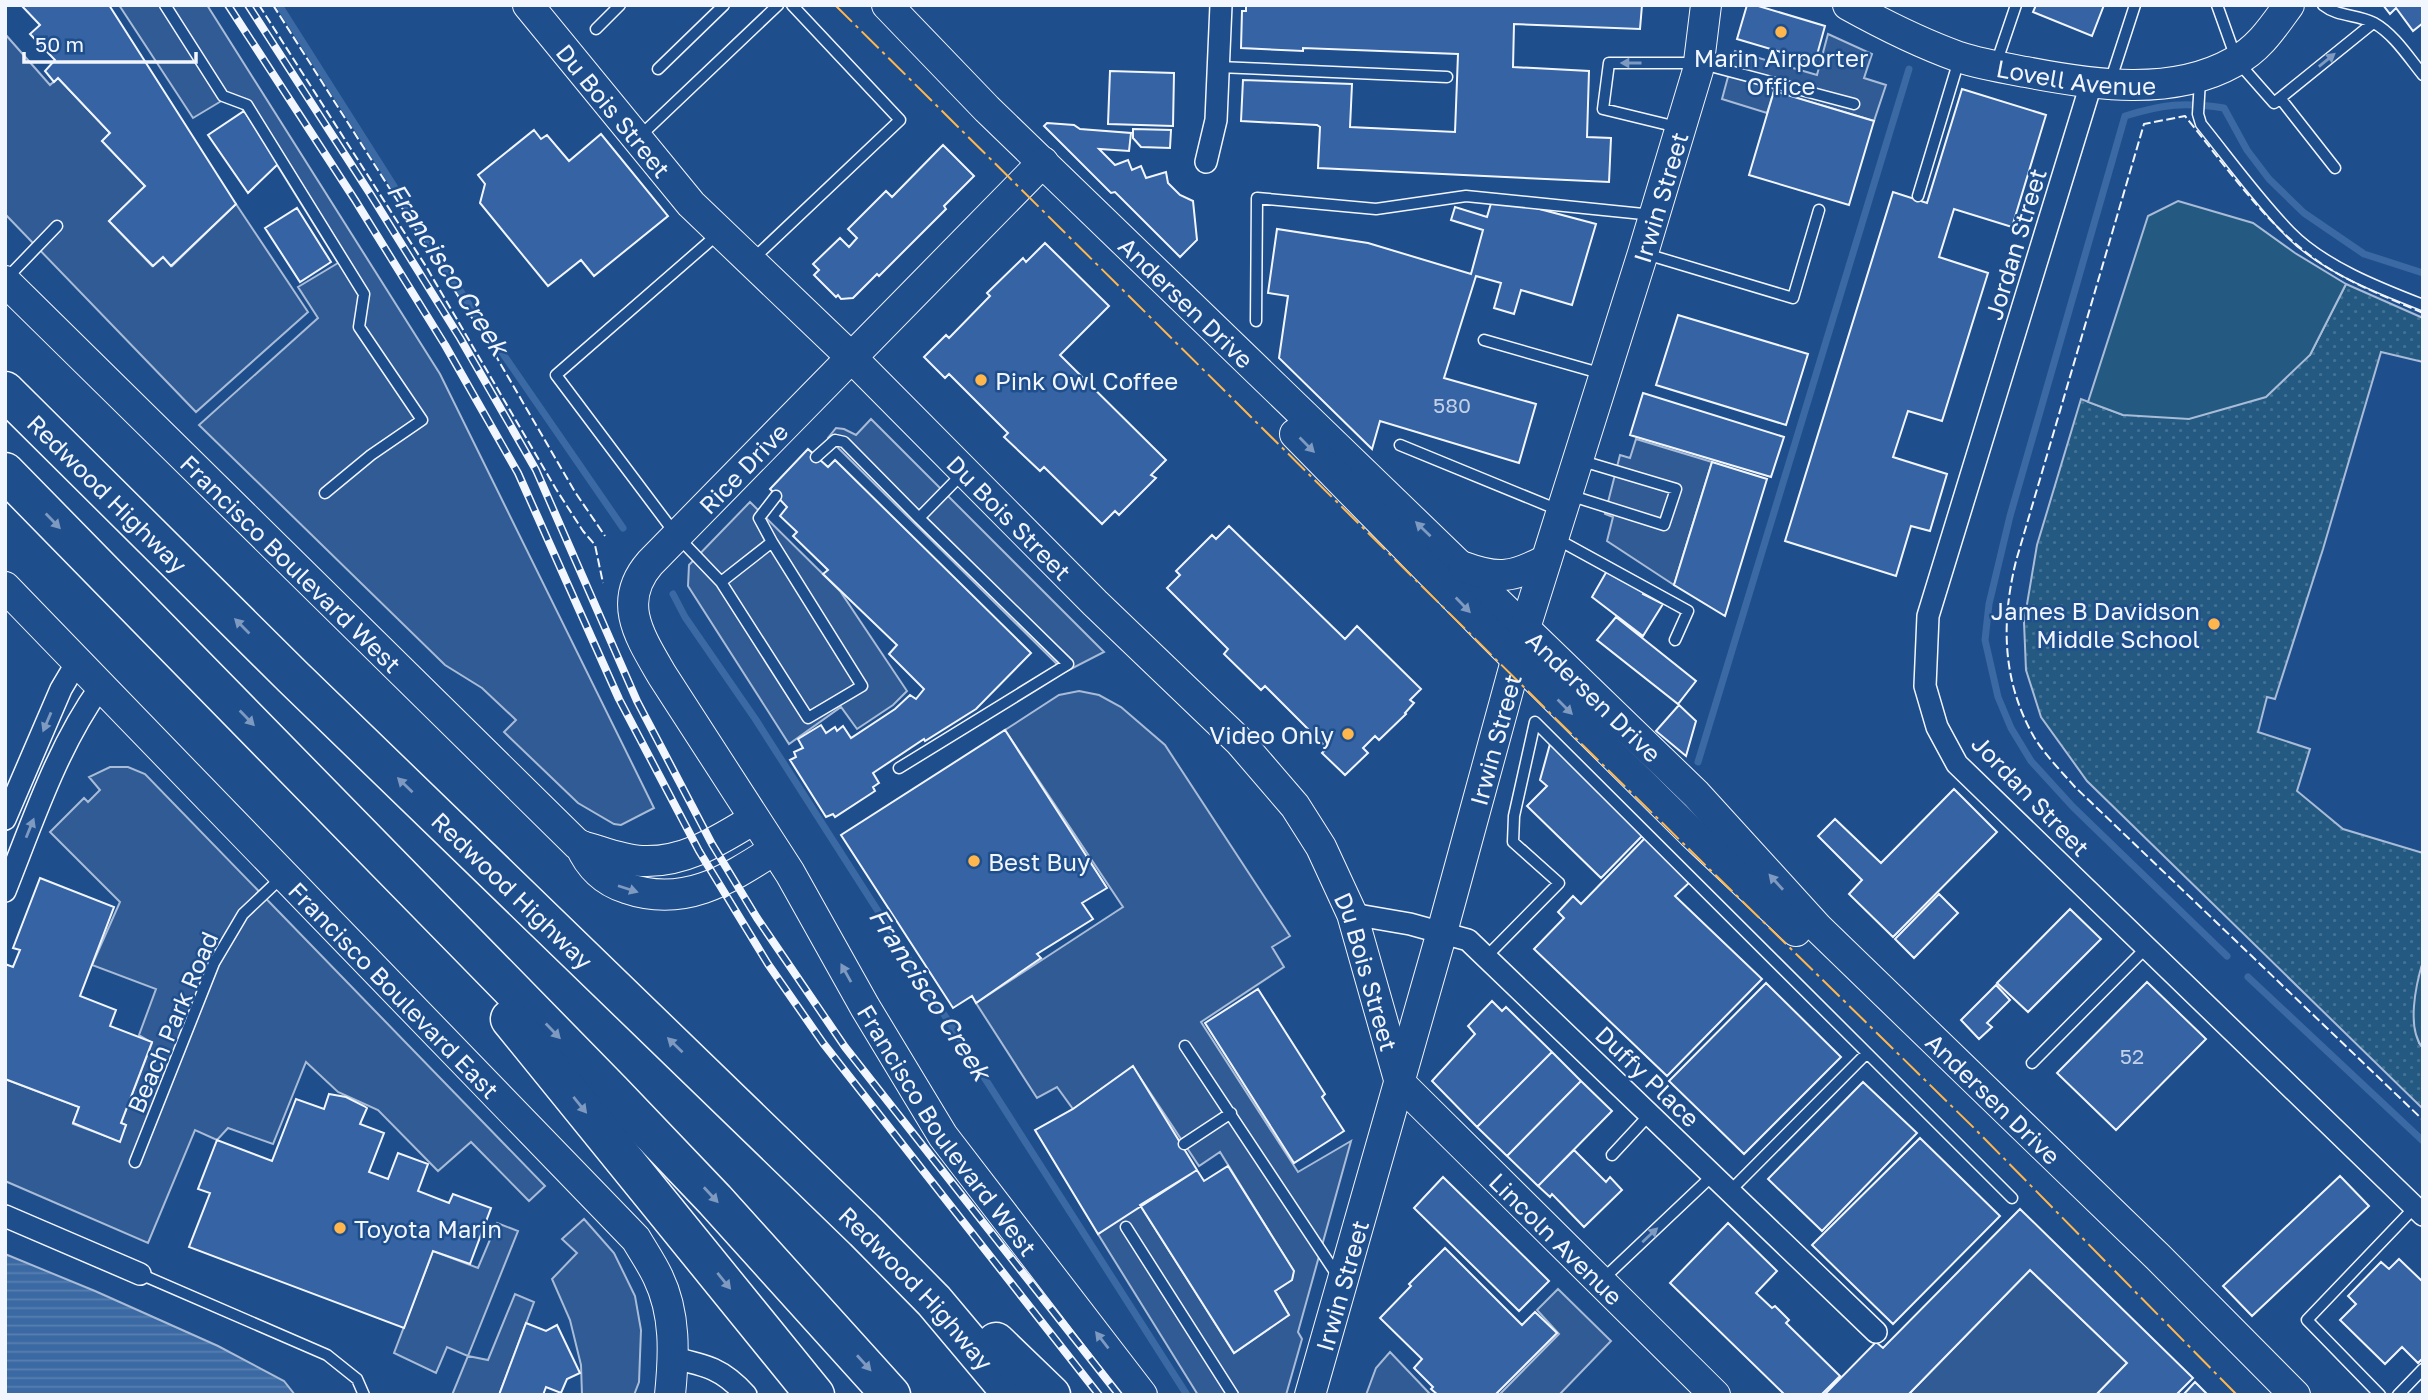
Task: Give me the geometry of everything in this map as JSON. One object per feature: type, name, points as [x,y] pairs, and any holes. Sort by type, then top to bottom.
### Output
[{"type":"highway","name":"Redwood Highway","points":[[5,391],[293,677],[900,1265],[968,1339],[1013,1395]]},
{"type":"highway","points":[[5,472],[698,1182],[891,1395]]},
{"type":"highway","points":[[368,842],[816,1395]]},
{"type":"highway","points":[[724,1092],[1051,1395]]},
{"type":"street","name":"Andersen Drive","points":[[864,5],[1461,566],[1696,794],[1818,928],[2158,1257],[2295,1395]]},
{"type":"street","name":"Andersen Drive","points":[[887,5],[1038,168],[1230,368],[1517,659],[1692,833],[2145,1269],[2268,1395]]},
{"type":"street","points":[[1206,162],[1216,120],[1221,5]]},
{"type":"street","name":"Irwin Street","points":[[1310,1395],[1400,1083],[1525,628],[1643,253],[1699,63],[1706,5]]},
{"type":"street","name":"Lovell Avenue","points":[[1848,5],[1898,33],[1960,57],[1995,66],[2100,84],[2200,86],[2261,42],[2289,5]]},
{"type":"street","name":"Du Bois Street","points":[[529,6],[691,204],[851,357],[1094,603],[1240,742],[1295,806],[1321,847],[1352,914],[1400,1083]]},
{"type":"street","name":"Jordan Street","points":[[2100,84],[1928,616],[1925,685],[1937,727],[1957,764],[2419,1211]]},
{"type":"street","name":"Rice Drive","points":[[754,819],[646,647],[633,616],[633,595],[640,574],[1038,168]]},
{"type":"street","name":"Francisco Boulevard West","points":[[5,281],[580,845],[588,864],[617,885],[653,896],[685,894],[718,883],[774,850]]},
{"type":"street","points":[[1461,566],[1485,575],[1505,576],[1521,573],[1556,525]]},
{"type":"street","name":"Francisco Boulevard East","points":[[5,587],[636,1239],[658,1277],[670,1312],[673,1358],[670,1395]]},
{"type":"street","points":[[5,819],[61,689],[77,662]]},
{"type":"street","points":[[5,891],[45,791],[82,712],[101,686]]},
{"type":"street","name":"Francisco Boulevard West","points":[[580,845],[626,859],[655,861],[699,851],[754,819],[790,873],[865,1007],[943,1136],[987,1196],[1108,1347],[1142,1395]]},
{"type":"street","name":"Duffy Place","points":[[1352,914],[1442,932],[1468,940],[1876,1332]]},
{"type":"street","name":"Lincoln Avenue","points":[[1400,1083],[1715,1395]]},
{"type":"street","points":[[5,1216],[140,1274]]},
{"type":"street","points":[[673,1358],[707,1365],[729,1377],[746,1395]]},
{"type":"lane","points":[[165,5],[223,96],[247,105],[364,294],[359,327],[422,421],[371,456],[325,493]]},
{"type":"lane","points":[[596,29],[620,5]]},
{"type":"lane","points":[[658,69],[724,5]]},
{"type":"lane","points":[[637,139],[778,5]]},
{"type":"lane","points":[[750,261],[900,120],[792,5]]},
{"type":"lane","points":[[1995,66],[2016,5]]},
{"type":"lane","points":[[2100,84],[2135,5]]},
{"type":"lane","points":[[2217,5],[2237,61],[2274,103],[2373,23]]},
{"type":"lane","points":[[2323,5],[2332,12],[2373,23],[2394,40],[2423,75]]},
{"type":"lane","points":[[1918,196],[1960,57]]},
{"type":"lane","points":[[1680,127],[1604,109],[1609,62],[1699,63],[1854,104]]},
{"type":"lane","points":[[1219,67],[1447,77]]},
{"type":"lane","points":[[2200,86],[2198,114],[2201,124],[2291,233],[2348,271],[2389,292],[2423,305]]},
{"type":"lane","points":[[2280,98],[2335,168]]},
{"type":"lane","points":[[1256,321],[1257,198],[1376,209],[1466,196],[1653,215]]},
{"type":"lane","points":[[1643,253],[1793,298],[1819,210]]},
{"type":"lane","points":[[5,281],[57,226]]},
{"type":"lane","points":[[720,232],[556,374],[677,536],[721,582],[808,718],[862,685],[759,518],[776,496]]},
{"type":"lane","points":[[1484,340],[1603,374]]},
{"type":"lane","points":[[816,457],[835,440],[844,442],[1068,664],[899,768]]},
{"type":"lane","points":[[1400,445],[1556,525],[1688,611],[1675,640]]},
{"type":"lane","points":[[1556,525],[1664,525],[1676,489],[1577,459]]},
{"type":"lane","points":[[919,519],[964,472]]},
{"type":"lane","points":[[721,582],[772,542]]},
{"type":"lane","points":[[1486,957],[1559,883],[1513,842],[1514,816],[1535,722],[2012,1198]]},
{"type":"lane","name":"Beach Park Road","points":[[135,1162],[214,963],[243,914],[284,875]]},
{"type":"lane","points":[[2032,1063],[2147,947]]},
{"type":"lane","points":[[1185,1046],[1342,1284]]},
{"type":"lane","points":[[1730,1191],[1867,1053]]},
{"type":"lane","points":[[1184,1144],[1230,1113]]},
{"type":"lane","points":[[1612,1155],[1650,1114]]},
{"type":"lane","points":[[1600,1282],[1713,1175]]},
{"type":"lane","points":[[2380,1395],[2307,1320],[2419,1211]]},
{"type":"lane","points":[[1126,1227],[1233,1395]]},
{"type":"lane","points":[[140,1274],[327,1355],[357,1379],[364,1395]]},
{"type":"lane","points":[[2398,1395],[2423,1369]]},
{"type":"shaded area","points":[[119,5],[207,5],[440,374],[654,808],[621,825],[614,824],[578,803],[504,732],[516,720],[482,688],[445,665],[199,425],[318,318],[298,287],[338,263],[233,94],[193,118]]},
{"type":"shaded area","points":[[5,34],[50,85],[58,78],[110,133],[102,141],[145,186],[109,221],[152,266],[163,257],[172,266],[236,204],[308,312],[196,412],[5,214]]},
{"type":"shaded area","points":[[1828,34],[1872,54],[1864,78],[1886,85],[1874,121],[1774,91],[1767,113],[1722,99],[1735,51],[1817,75]]},
{"type":"shaded area","points":[[2178,201],[2253,223],[2346,284],[2310,355],[2266,397],[2189,419],[2123,415],[2088,402],[2148,216]]},
{"type":"shaded area","points":[[2346,284],[2423,318],[2423,362],[2381,352],[2275,699],[2267,697],[2258,732],[2310,749],[2297,791],[2343,829],[2423,853],[2423,961],[2414,1020],[2419,1043],[2423,1048],[2423,1109],[2087,781],[2041,717],[2026,670],[2024,622],[2037,545],[2081,399],[2123,415],[2310,355]]},
{"type":"shaded area","points":[[871,419],[1104,652],[1065,672],[828,438],[836,428],[856,435]]},
{"type":"shaded area","points":[[1636,439],[1712,462],[1674,585],[1607,541],[1613,517],[1605,514],[1620,455],[1630,458]]},
{"type":"shaded area","points":[[750,502],[840,591],[907,691],[893,705],[857,729],[841,707],[789,744],[688,586],[689,565]]},
{"type":"shaded area","points":[[1079,691],[1099,695],[1121,707],[1165,745],[1290,936],[1272,947],[1284,967],[1201,1022],[1298,1172],[1351,1141],[1298,1332],[1302,1339],[1286,1395],[1198,1395],[1098,1234],[1140,1205],[1234,1353],[1289,1315],[1275,1291],[1292,1280],[1293,1270],[1220,1152],[1199,1166],[1133,1067],[1073,1109],[1057,1087],[1037,1098],[976,1003],[1123,907],[1005,730],[1059,695]]},
{"type":"shaded area","points":[[110,767],[128,767],[145,774],[545,1186],[529,1201],[471,1142],[438,1171],[378,1110],[338,1092],[306,1062],[273,1144],[228,1128],[217,1140],[195,1130],[148,1243],[5,1181],[5,1079],[79,1107],[73,1124],[119,1141],[126,1125],[121,1123],[152,1043],[139,1035],[156,989],[92,965],[120,902],[50,832],[84,798],[88,802],[100,790],[89,777]]},
{"type":"shaded area","points":[[2423,961],[2423,1048],[2415,1030],[2414,1006]]},
{"type":"shaded area","points":[[584,1219],[614,1253],[635,1296],[641,1330],[639,1382],[634,1395],[582,1395],[581,1365],[570,1320],[552,1279],[577,1253],[562,1239]]},
{"type":"shaded area","points":[[497,1223],[518,1231],[468,1356],[447,1347],[436,1373],[394,1353],[433,1251],[478,1268]]},
{"type":"shaded area","points":[[5,1254],[218,1346],[284,1381],[295,1395],[5,1395]]},
{"type":"shaded area","points":[[2030,1270],[2127,1363],[2096,1395],[1908,1395]]},
{"type":"shaded area","points":[[1558,1289],[1611,1341],[1559,1395],[1499,1395],[1559,1334],[1537,1310]]},
{"type":"shaded area","points":[[515,1294],[534,1302],[499,1395],[452,1395],[468,1356],[488,1360]]},
{"type":"shaded area","points":[[1390,1352],[1431,1395],[1366,1395],[1376,1368]]},
{"type":"building","points":[[21,5],[109,5],[236,204],[171,266],[163,257],[153,266],[109,221],[145,186],[102,141],[110,133],[58,78],[54,82],[45,71],[55,60],[30,34],[40,25]]},
{"type":"building","points":[[1246,5],[1642,5],[1640,29],[1514,24],[1513,67],[1589,71],[1587,137],[1611,138],[1609,182],[1318,168],[1320,127],[1317,125],[1241,121],[1243,80],[1352,84],[1350,127],[1455,132],[1458,54],[1241,48],[1242,11],[1246,11]]},
{"type":"building","name":"Marin Airporter Office","points":[[1747,5],[1825,26],[1815,62],[1737,39]]},
{"type":"building","points":[[2036,5],[2104,5],[2092,36],[2033,12]]},
{"type":"building","points":[[2383,5],[2423,5],[2423,23],[2413,31],[2396,8],[2390,14]]},
{"type":"building","points":[[1110,71],[1174,73],[1173,126],[1108,124]]},
{"type":"building","points":[[1962,89],[2046,115],[2012,227],[1954,209],[1939,257],[1988,273],[1942,421],[1908,411],[1893,457],[1947,474],[1930,531],[1911,526],[1896,576],[1785,541],[1893,192],[1927,203]]},
{"type":"building","points":[[1774,91],[1874,121],[1849,205],[1749,175]]},
{"type":"building","points":[[244,111],[279,163],[248,193],[208,135]]},
{"type":"building","points":[[1047,123],[1131,133],[1129,151],[1099,149],[1115,165],[1128,160],[1132,170],[1141,166],[1146,178],[1166,172],[1168,183],[1180,195],[1193,201],[1197,240],[1180,257],[1044,126]]},
{"type":"building","points":[[1133,129],[1171,130],[1170,148],[1141,147],[1133,138]]},
{"type":"building","points":[[534,130],[541,139],[547,135],[569,161],[601,134],[668,216],[594,276],[581,260],[548,286],[480,203],[485,184],[478,175]]},
{"type":"building","points":[[943,145],[974,176],[944,206],[946,209],[879,276],[877,274],[853,298],[841,299],[838,295],[836,297],[814,275],[819,270],[813,264],[840,238],[849,247],[857,238],[848,229],[886,191],[892,197]]},
{"type":"building","points":[[1492,200],[1517,203],[1596,224],[1572,305],[1521,290],[1514,314],[1494,308],[1501,283],[1476,276],[1444,378],[1536,404],[1519,463],[1380,421],[1372,449],[1279,358],[1288,296],[1268,293],[1277,229],[1368,243],[1471,274],[1483,230],[1451,220],[1455,207],[1487,217]]},
{"type":"building","points":[[297,208],[331,262],[300,282],[265,228]]},
{"type":"building","points":[[1045,243],[1109,306],[1060,355],[1166,460],[1151,475],[1156,478],[1119,515],[1115,511],[1102,524],[1044,467],[1040,471],[1004,437],[1008,433],[949,374],[945,378],[924,357],[946,335],[949,338],[990,296],[987,293],[1023,258],[1026,262]]},
{"type":"building","points":[[1678,315],[1808,354],[1786,425],[1656,385]]},
{"type":"building","points":[[1643,393],[1784,437],[1771,477],[1630,435]]},
{"type":"building","points":[[808,449],[828,467],[835,460],[1031,653],[976,709],[873,773],[879,783],[873,787],[875,791],[835,817],[833,814],[826,817],[790,760],[796,757],[794,752],[803,748],[798,739],[821,725],[826,733],[835,727],[837,731],[843,726],[851,738],[895,709],[910,695],[916,699],[924,689],[889,654],[897,645],[823,574],[828,570],[793,536],[797,532],[780,516],[787,507],[770,489]]},
{"type":"building","points":[[1712,462],[1767,479],[1725,616],[1674,585]]},
{"type":"building","points":[[1229,526],[1345,639],[1357,626],[1421,689],[1410,700],[1414,703],[1406,714],[1379,740],[1375,736],[1363,748],[1368,753],[1345,775],[1322,753],[1327,748],[1265,686],[1261,690],[1224,654],[1228,649],[1167,588],[1180,575],[1176,571],[1212,535],[1216,539]]},
{"type":"building","points":[[1608,569],[1645,590],[1643,594],[1663,604],[1643,636],[1592,597]]},
{"type":"building","points":[[1616,617],[1696,681],[1678,704],[1597,640]]},
{"type":"building","points":[[1679,705],[1696,721],[1686,756],[1656,731]]},
{"type":"building","name":"Best Buy","points":[[1005,730],[1107,888],[1082,903],[1093,919],[1037,954],[1041,958],[976,1003],[972,996],[953,1008],[841,835]]},
{"type":"building","points":[[1550,744],[1643,835],[1601,878],[1527,806],[1547,786],[1540,780]]},
{"type":"building","points":[[1954,789],[1997,832],[1893,937],[1849,894],[1862,880],[1818,836],[1835,819],[1881,863]]},
{"type":"building","points":[[1646,837],[1691,881],[1675,896],[1762,979],[1667,1076],[1534,949],[1564,918],[1558,912],[1573,896],[1581,904]]},
{"type":"building","points":[[40,878],[114,907],[80,996],[116,1010],[110,1026],[152,1042],[121,1123],[126,1125],[120,1142],[73,1123],[79,1107],[5,1079],[5,964],[13,967],[20,950],[13,948]]},
{"type":"building","points":[[1939,894],[1958,913],[1914,958],[1895,939]]},
{"type":"building","points":[[2070,909],[2101,939],[2028,1012],[1997,983]]},
{"type":"building","points":[[2147,982],[2206,1039],[2116,1130],[2057,1073]]},
{"type":"building","points":[[1766,983],[1841,1057],[1744,1154],[1669,1081]]},
{"type":"building","points":[[1996,985],[2010,1000],[1987,1023],[1992,1027],[1979,1039],[1961,1020]]},
{"type":"building","points":[[1258,989],[1325,1094],[1322,1097],[1344,1131],[1294,1163],[1205,1023]]},
{"type":"building","points":[[1492,1001],[1502,1011],[1506,1007],[1552,1052],[1477,1127],[1432,1081],[1475,1034],[1468,1026]]},
{"type":"building","points":[[1552,1052],[1581,1081],[1507,1156],[1477,1127]]},
{"type":"building","points":[[1133,1066],[1197,1170],[1098,1234],[1035,1130],[1073,1109]]},
{"type":"building","points":[[1581,1081],[1612,1111],[1538,1186],[1507,1156]]},
{"type":"building","points":[[1863,1082],[1917,1133],[1822,1231],[1768,1179]]},
{"type":"building","name":"Toyota Marin","points":[[329,1094],[346,1097],[367,1108],[360,1124],[384,1133],[369,1172],[388,1179],[398,1153],[428,1164],[418,1191],[449,1203],[453,1194],[491,1208],[470,1264],[433,1251],[404,1328],[189,1247],[210,1193],[198,1189],[217,1140],[272,1161],[296,1099],[324,1109]]},
{"type":"building","points":[[1920,1138],[2000,1216],[1893,1324],[1812,1245]]},
{"type":"building","points":[[1574,1150],[1606,1182],[1610,1177],[1622,1190],[1584,1227],[1552,1194],[1550,1197],[1538,1186]]},
{"type":"building","points":[[1228,1166],[1294,1271],[1292,1280],[1275,1291],[1289,1315],[1234,1353],[1140,1205],[1197,1170],[1204,1181]]},
{"type":"building","points":[[2340,1176],[2369,1206],[2252,1316],[2223,1286]]},
{"type":"building","points":[[1443,1177],[1549,1281],[1519,1311],[1414,1208]]},
{"type":"building","points":[[2020,1209],[2193,1378],[2176,1395],[2096,1395],[2127,1363],[2030,1270],[1908,1395],[1824,1395],[1876,1342],[1883,1348]]},
{"type":"building","points":[[1728,1223],[1777,1271],[1756,1293],[1772,1308],[1775,1306],[1789,1320],[1786,1323],[1840,1376],[1821,1395],[1785,1395],[1670,1283]]},
{"type":"building","points":[[1445,1248],[1522,1325],[1535,1312],[1557,1333],[1495,1395],[1438,1395],[1414,1368],[1422,1359],[1380,1318]]},
{"type":"building","points":[[2399,1259],[2423,1282],[2423,1358],[2418,1363],[2402,1347],[2385,1364],[2340,1320],[2356,1304],[2348,1296],[2381,1262],[2389,1269]]},
{"type":"building","points":[[526,1323],[546,1331],[557,1325],[580,1373],[567,1379],[561,1393],[546,1387],[543,1395],[499,1395]]},
{"type":"building","points":[[2195,1382],[2208,1395],[2183,1395]]},
{"type":"waterway","name":"Francisco Creek","points":[[279,5],[470,306],[623,528]]},
{"type":"waterway","points":[[1698,762],[1909,69]]},
{"type":"waterway","points":[[2227,956],[2073,807],[2031,761],[2011,728],[1998,697],[1985,640],[1989,604],[2010,516],[2125,116],[2174,105],[2224,108],[2247,150],[2269,179],[2304,213],[2364,254],[2423,273]]},
{"type":"waterway","name":"Francisco Creek","points":[[673,594],[685,617],[756,720],[1187,1395]]},
{"type":"waterway","points":[[2248,977],[2423,1141]]},
{"type":"railway","points":[[228,5],[355,200],[445,345],[518,473],[619,699],[699,851],[768,964],[823,1043],[1099,1395]]},
{"type":"railway","points":[[248,5],[460,338],[536,470],[637,701],[712,844],[757,918],[845,1047],[1119,1395]]},
{"type":"fence","points":[[259,5],[427,268],[556,489],[595,545],[603,583]]},
{"type":"fence","points":[[273,5],[493,351],[575,492],[605,536]]},
{"type":"fence","points":[[2423,313],[2346,278],[2303,250],[2256,204],[2185,116],[2144,124],[2016,561],[2007,629],[2010,673],[2023,716],[2053,763],[2423,1120]]},
{"type":"power","points":[[835,5],[1552,715],[1975,1129],[2237,1395]]},
{"type":"place","name":"Marin Airporter Office","points":[[1781,32]]},
{"type":"place","name":"Pink Owl Coffee","points":[[981,380]]},
{"type":"place","name":"James B Davidson Middle School","points":[[2214,624]]},
{"type":"place","name":"Video Only","points":[[1348,734]]},
{"type":"place","name":"Best Buy","points":[[974,861]]},
{"type":"place","name":"Toyota Marin","points":[[340,1228]]}]
